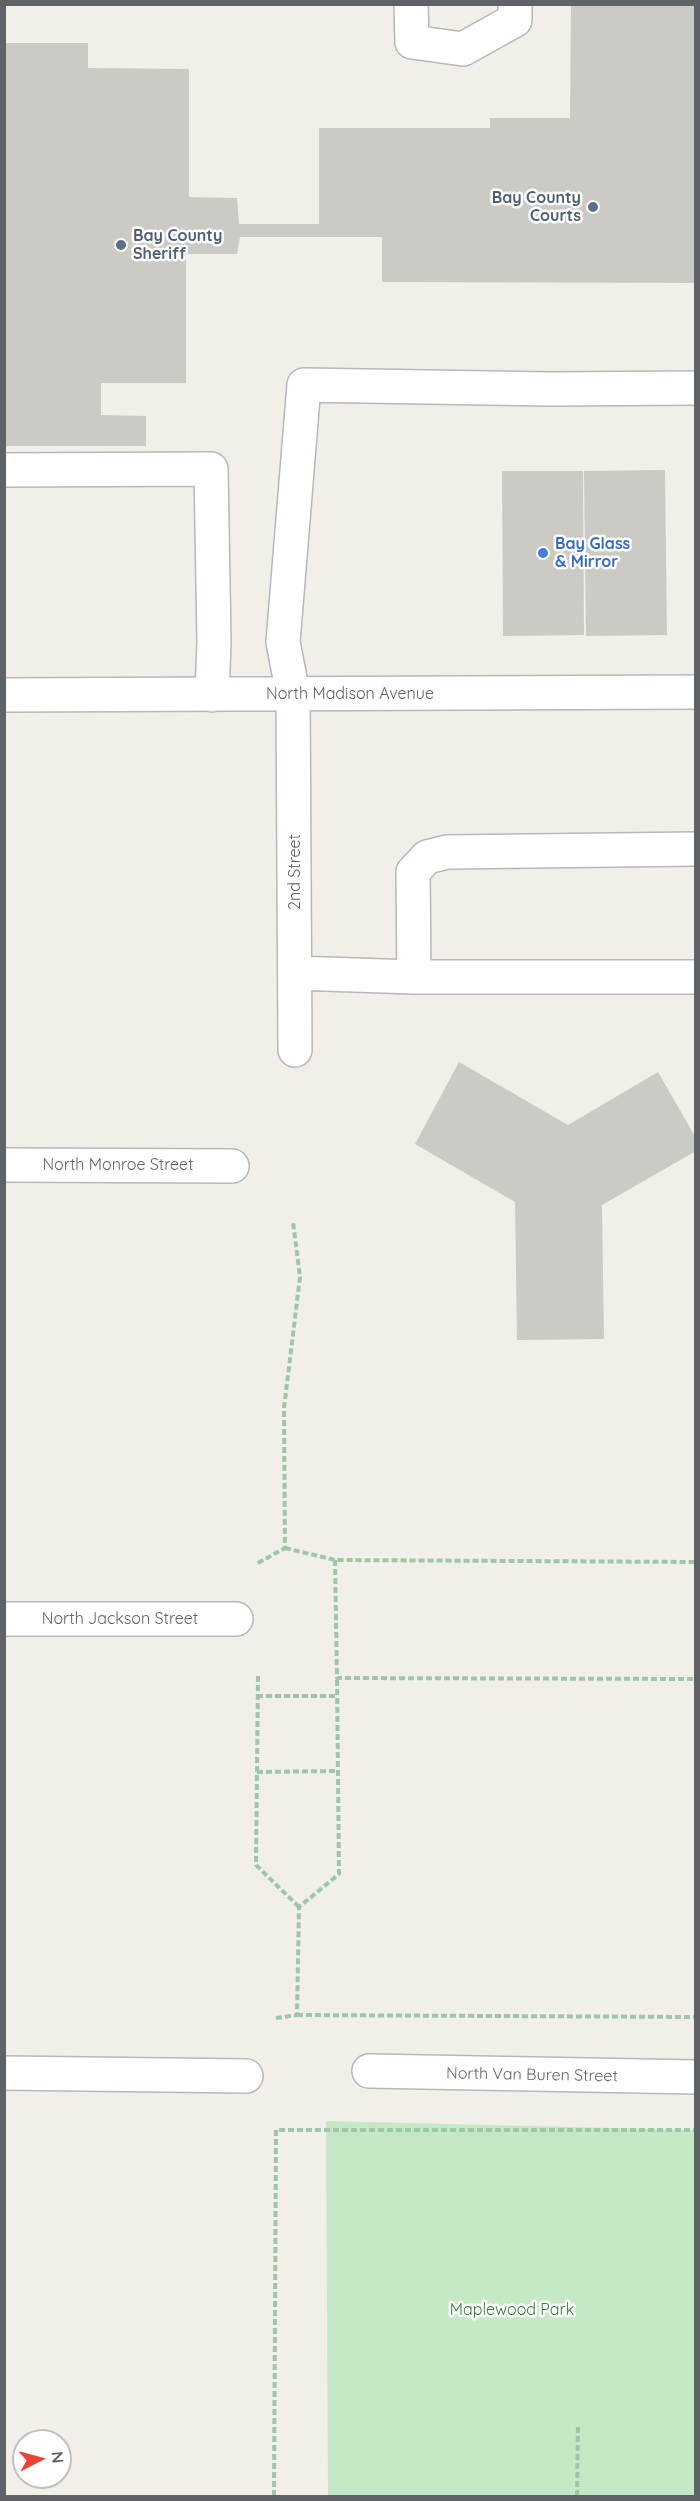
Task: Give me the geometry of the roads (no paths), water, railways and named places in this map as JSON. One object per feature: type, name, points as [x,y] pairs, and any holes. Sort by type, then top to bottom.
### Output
[{"type":"street","points":[[411,4],[412,42],[463,49],[515,20],[515,4]]},
{"type":"street","name":"2nd Street","points":[[295,1050],[293,694],[283,642],[304,385],[550,389],[696,388]]},
{"type":"street","points":[[4,470],[211,469],[214,642],[212,695]]},
{"type":"street","name":"North Madison Avenue","points":[[4,695],[696,692]]},
{"type":"street","points":[[414,977],[413,872],[427,857],[447,852],[696,849]]},
{"type":"street","points":[[295,973],[414,977],[696,977]]},
{"type":"street","name":"North Monroe Street","points":[[4,1165],[232,1166]]},
{"type":"street","name":"North Jackson Street","points":[[4,1619],[236,1619]]},
{"type":"street","name":"North Van Buren Street","points":[[369,2071],[696,2077]]},
{"type":"street","points":[[4,2073],[246,2076]]},
{"type":"place","name":"Bay County Courts","points":[[593,207]]},
{"type":"place","name":"Bay County Sheriff","points":[[121,245]]},
{"type":"place","name":"Bay Glass & Mirror","points":[[543,553]]},
{"type":"park label","name":"Maplewood Park","points":[[512,2310]]}]
